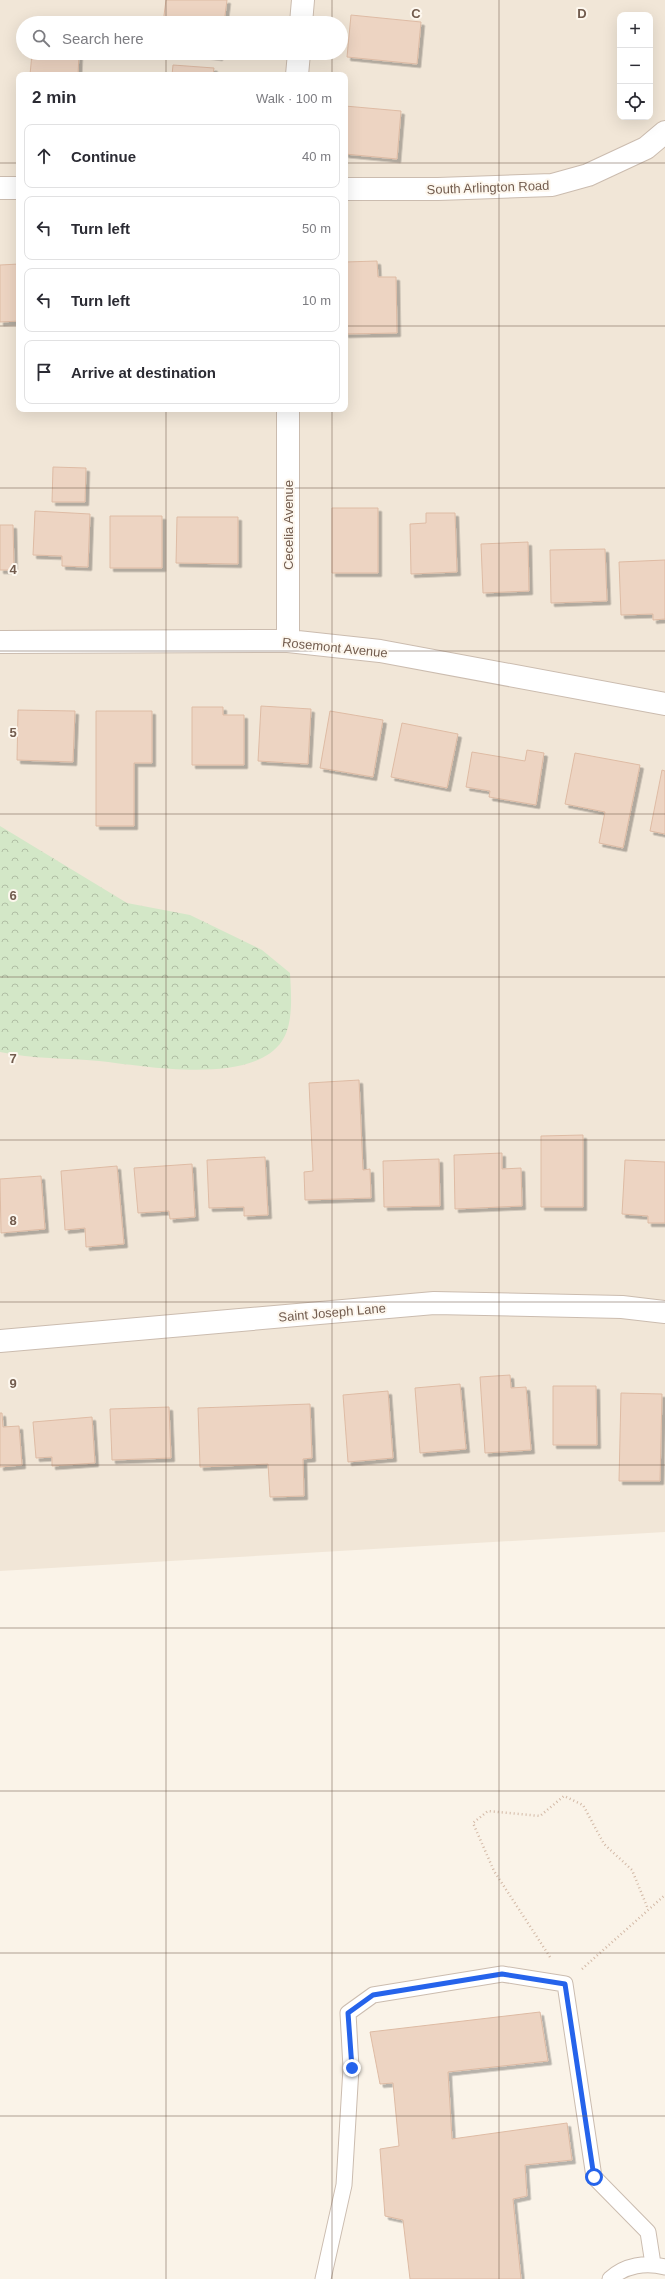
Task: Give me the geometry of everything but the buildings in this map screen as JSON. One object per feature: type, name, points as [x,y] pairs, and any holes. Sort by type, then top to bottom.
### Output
[{"type":"street","points":[[302,16],[303,0]]},
{"type":"street","points":[[297,72],[298,60]]},
{"type":"street","name":"South Arlington Road","points":[[348,189],[438,189],[552,185],[588,175],[646,148],[665,132]]},
{"type":"street","points":[[0,188],[16,188]]},
{"type":"street","name":"Cecelia Avenue","points":[[288,412],[288,642]]},
{"type":"street","name":"Rosemont Avenue","points":[[0,642],[288,642],[380,651],[665,704]]},
{"type":"street","name":"Saint Joseph Lane","points":[[0,1341],[434,1303],[622,1306],[665,1312]]},
{"type":"lane","points":[[323,2279],[344,2184],[352,2068],[348,2013],[373,1995],[502,1974],[565,1984],[594,2177],[648,2232],[659,2266],[633,2266],[610,2279]]},
{"type":"path","points":[[648,1909],[632,1870],[604,1844],[583,1806],[564,1796],[540,1816],[488,1811],[473,1823],[494,1871],[540,1939],[565,1984],[665,1895]]},
{"type":"shaded area","points":[[0,0],[665,0],[665,1532],[0,1571]]},
{"type":"green space","points":[[0,826],[127,903],[190,915],[262,950],[290,973],[290,1017],[286,1034],[282,1041],[267,1055],[247,1064],[196,1070],[169,1069],[99,1061],[37,1057],[0,1052]]},
{"type":"route","points":[[352,2068],[348,2013],[373,1995],[502,1974],[565,1984],[594,2177]]}]
